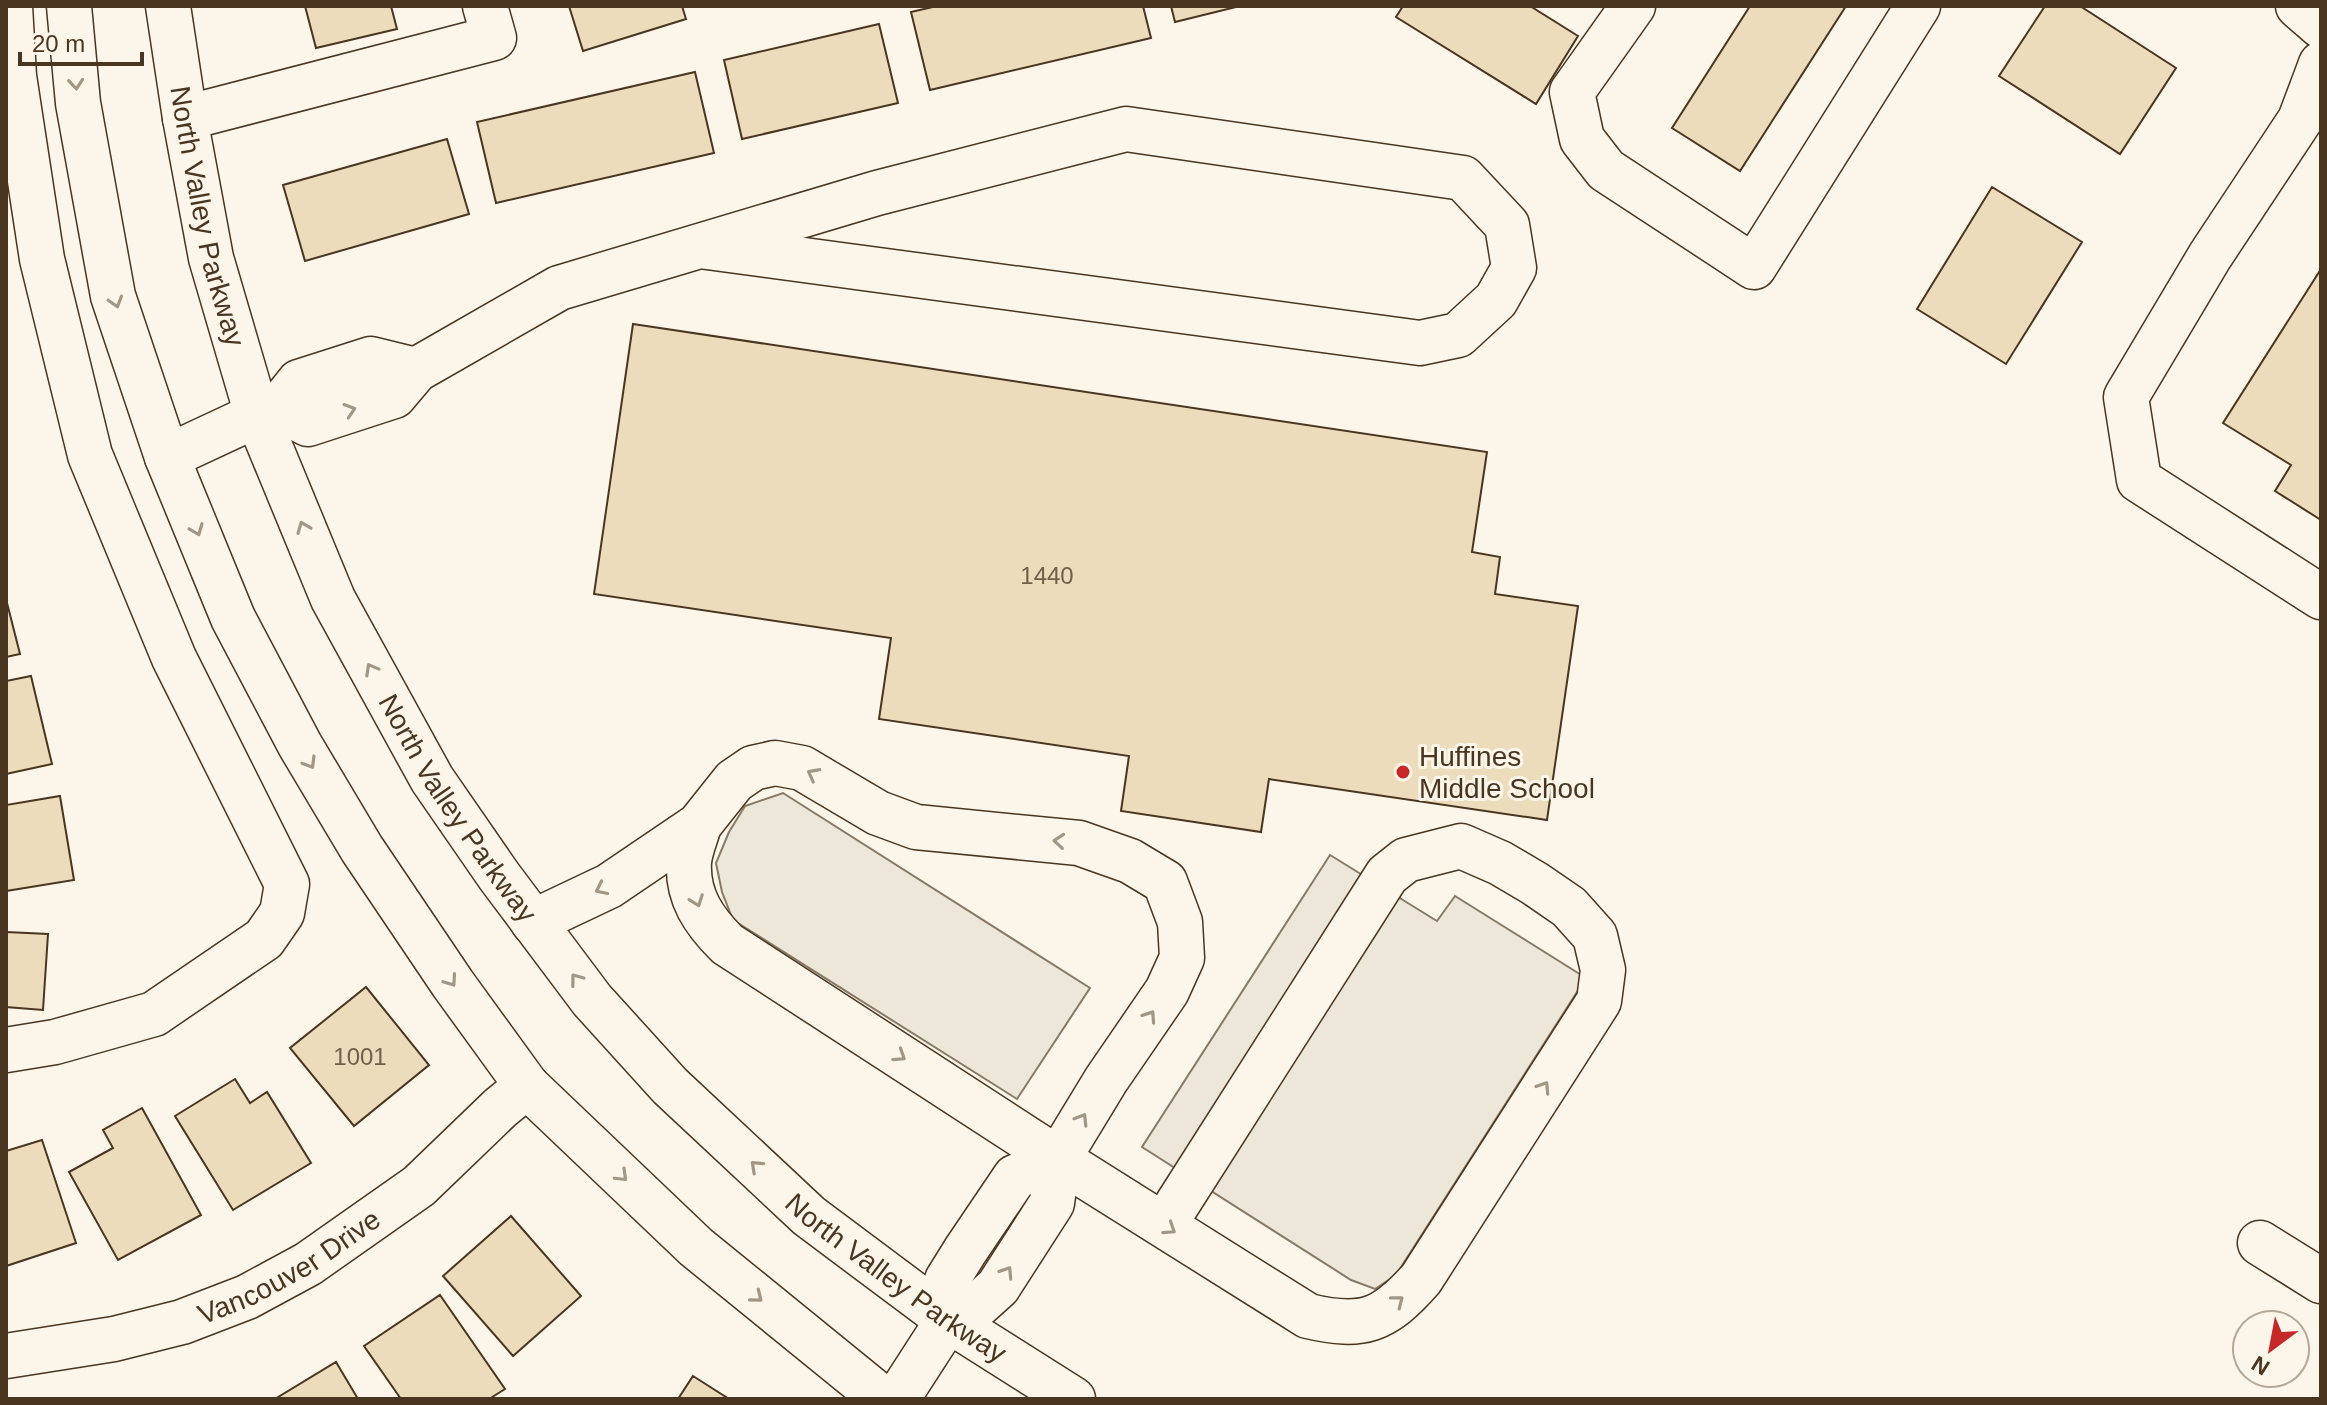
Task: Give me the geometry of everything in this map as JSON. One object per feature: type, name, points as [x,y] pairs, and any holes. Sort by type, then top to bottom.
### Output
[{"type":"street","points":[[6,1050],[55,1042],[154,1014],[264,939],[282,913],[287,884],[174,658],[90,455],[42,259],[14,76],[10,6]]},
{"type":"street","points":[[69,6],[78,103],[113,296],[167,457],[233,618],[300,745],[362,849],[453,984],[527,1086],[696,1247],[883,1399]]},
{"type":"street","name":"North Valley Parkway","points":[[168,6],[211,258],[333,599],[432,779],[592,1000],[670,1086],[809,1216],[948,1320],[1073,1399]]},
{"type":"street","points":[[185,118],[494,38],[485,6]]},
{"type":"street","points":[[1633,6],[1572,92],[1582,139],[1606,170],[1754,267],[1918,6]]},
{"type":"street","points":[[2298,6],[2321,26]]},
{"type":"street","points":[[2321,64],[2300,120],[2210,256],[2126,397],[2139,480],[2321,597]]},
{"type":"street","points":[[167,457],[268,412],[299,382],[371,359],[416,370],[559,288],[877,193],[1126,129],[1463,178],[1507,225],[1514,268],[1496,300],[1458,335],[1420,343],[700,246]]},
{"type":"street","points":[[533,922],[609,886],[699,825],[734,781],[753,768],[775,763],[802,768],[878,813],[916,827],[1079,843],[1130,861],[1165,882],[1180,922],[1182,958],[1167,991],[1106,1080],[1058,1159],[1052,1203],[998,1287],[978,1305],[948,1320],[897,1399]]},
{"type":"street","points":[[699,825],[689,861],[693,895],[706,923],[727,944],[1058,1159],[1308,1316],[1337,1322],[1367,1322],[1405,1298],[1421,1279],[1599,1001],[1603,970],[1595,936],[1569,907],[1534,883],[1500,863],[1461,846],[1406,860],[1387,875],[1164,1225]]},
{"type":"street","name":"Vancouver Drive","points":[[6,1356],[114,1339],[182,1322],[247,1297],[308,1264],[419,1186],[527,1086]]},
{"type":"street","points":[[2260,1243],[2321,1281]]},
{"type":"shaded area","points":[[783,793],[1090,988],[1017,1099],[733,920],[722,892],[716,863],[729,832],[745,806]]},
{"type":"shaded area","points":[[1330,855],[1437,921],[1455,896],[1586,978],[1396,1275],[1375,1289],[1351,1280],[1142,1147]]},
{"type":"building","points":[[305,6],[391,6],[397,29],[316,48]]},
{"type":"building","points":[[569,6],[682,6],[686,19],[583,51]]},
{"type":"building","points":[[937,6],[1143,6],[1151,38],[930,90],[911,12]]},
{"type":"building","points":[[1171,6],[1240,6],[1175,22]]},
{"type":"building","points":[[1403,6],[1530,6],[1578,36],[1536,104],[1396,17]]},
{"type":"building","points":[[1750,6],[1846,6],[1740,171],[1672,128]]},
{"type":"building","points":[[2045,6],[2080,6],[2176,68],[2120,154],[1999,76]]},
{"type":"building","points":[[879,24],[898,103],[742,139],[724,60]]},
{"type":"building","points":[[695,72],[714,153],[496,203],[477,122]]},
{"type":"building","points":[[447,139],[469,214],[305,261],[283,185]]},
{"type":"building","points":[[1992,187],[2082,242],[2006,364],[1917,309]]},
{"type":"building","points":[[2321,269],[2321,520],[2275,491],[2291,465],[2223,423]]},
{"type":"building","name":"Huffines Middle School","points":[[633,324],[1487,452],[1472,552],[1500,557],[1495,594],[1578,606],[1547,820],[1269,779],[1261,832],[1121,811],[1129,756],[879,719],[891,638],[594,594]]},
{"type":"building","points":[[6,599],[20,654],[6,657]]},
{"type":"building","points":[[31,676],[52,764],[6,774],[6,681]]},
{"type":"building","points":[[60,796],[74,880],[6,891],[6,805]]},
{"type":"building","points":[[6,932],[48,934],[43,1010],[6,1007]]},
{"type":"building","points":[[366,987],[429,1065],[354,1126],[290,1048]]},
{"type":"building","points":[[235,1079],[250,1103],[267,1092],[311,1163],[233,1210],[175,1116]]},
{"type":"building","points":[[142,1108],[201,1215],[118,1260],[69,1172],[113,1148],[103,1130]]},
{"type":"building","points":[[42,1140],[76,1243],[6,1266],[6,1151]]},
{"type":"building","points":[[511,1216],[581,1296],[513,1356],[443,1276]]},
{"type":"building","points":[[440,1295],[505,1389],[489,1399],[401,1399],[364,1346]]},
{"type":"building","points":[[336,1362],[358,1399],[275,1399]]},
{"type":"building","points":[[693,1376],[729,1399],[678,1399]]},
{"type":"place","name":"Huffines Middle School","points":[[1403,772]]}]
